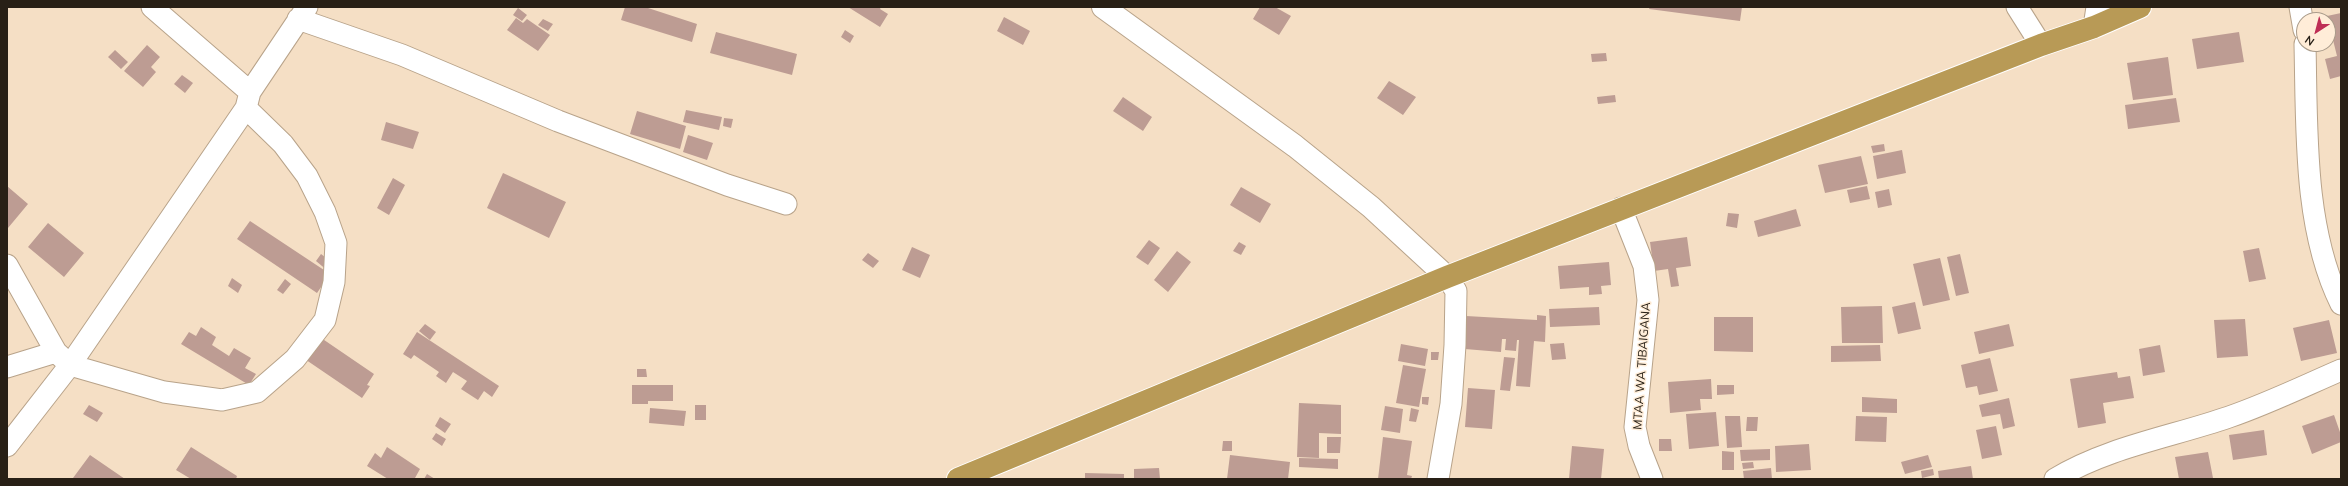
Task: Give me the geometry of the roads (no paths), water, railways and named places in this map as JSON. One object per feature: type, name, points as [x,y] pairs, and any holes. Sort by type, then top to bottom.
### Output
[{"type":"highway","points":[[958,479],[1447,277],[2041,45],[2096,17],[2140,7]]},
{"type":"street","points":[[7,367],[63,358],[156,390],[222,400],[257,392],[295,359],[325,320],[334,282],[336,243],[325,212],[307,176],[248,100],[152,7]]},
{"type":"street","points":[[1103,7],[1295,146],[1371,207],[1447,277],[1456,291],[1455,345],[1451,404],[1438,479]]},
{"type":"street","points":[[2017,7],[2041,45]]},
{"type":"street","points":[[7,446],[63,358],[248,100],[303,13],[558,121],[727,185],[786,204]]},
{"type":"street","points":[[2305,52],[2307,131],[2313,196],[2324,257],[2332,285],[2341,304]]},
{"type":"street","name":"MTAA WA TIBAIGANA","points":[[1621,208],[1644,266],[1648,300],[1635,427],[1639,446],[1652,479]]},
{"type":"street","points":[[7,265],[63,358]]},
{"type":"street","points":[[2055,479],[2074,468],[2127,448],[2230,417],[2341,370]]}]
